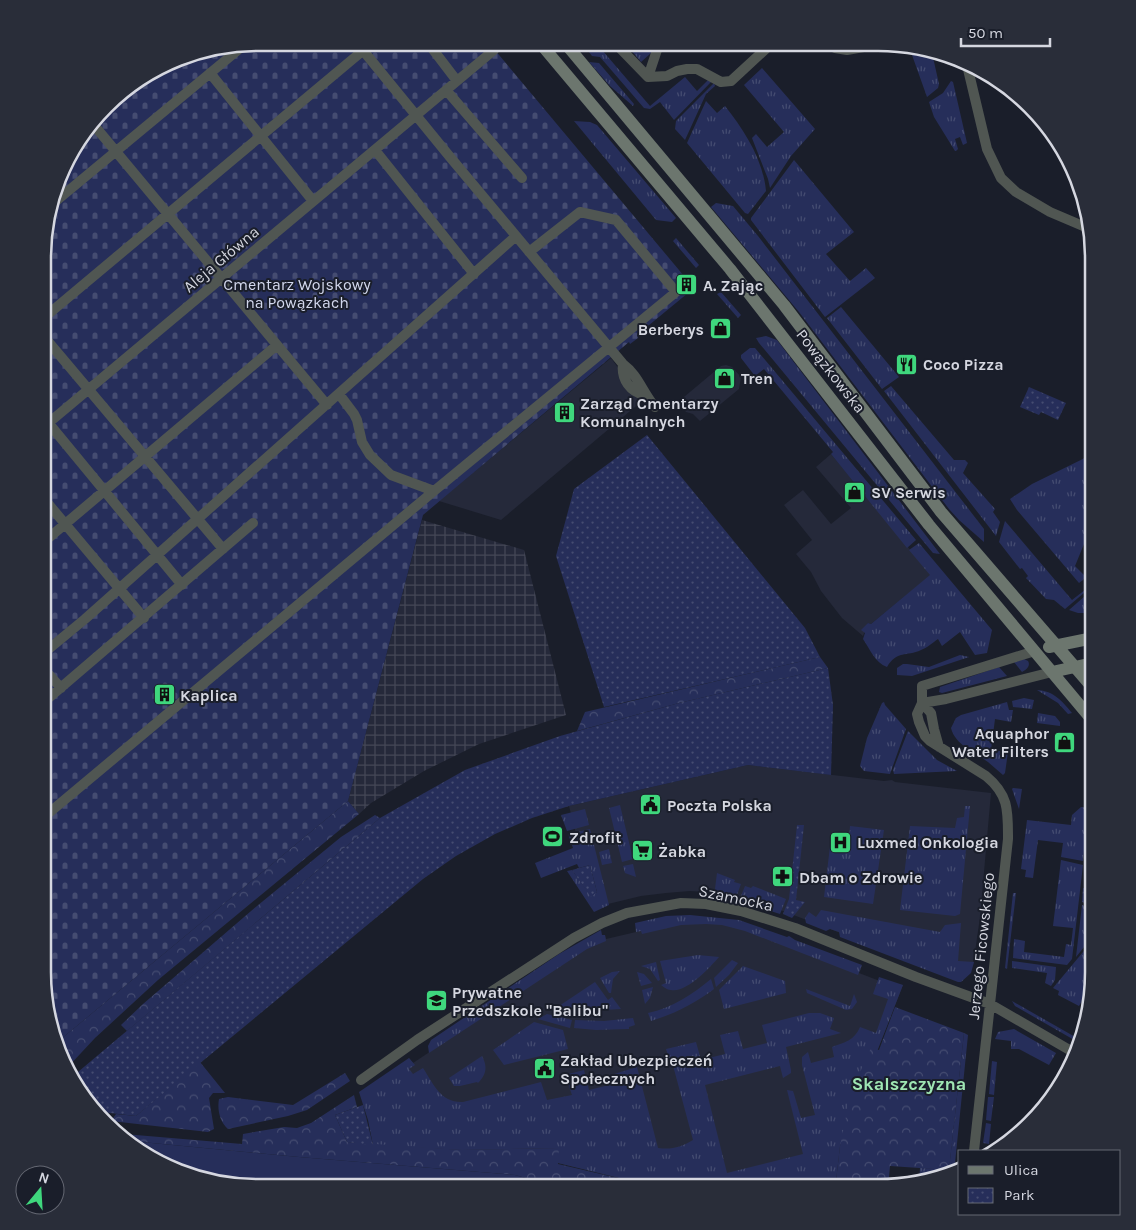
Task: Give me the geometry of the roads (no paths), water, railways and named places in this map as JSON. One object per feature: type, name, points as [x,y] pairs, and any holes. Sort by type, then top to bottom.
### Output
[{"type":"main road","name":"Powązkowska","points":[[547,51],[730,269],[929,525],[1085,711]]},
{"type":"main road","name":"Powązkowska","points":[[572,51],[784,304],[940,512],[1085,679]]},
{"type":"main road","points":[[1035,651],[1085,640]]},
{"type":"main road","points":[[1052,672],[1085,665]]},
{"type":"street","points":[[51,312],[261,136],[354,51]]},
{"type":"street","points":[[364,51],[529,252],[629,369],[655,407]]},
{"type":"street","points":[[434,51],[457,81]]},
{"type":"street","name":"Aleja Główna","points":[[51,419],[492,51]]},
{"type":"street","points":[[623,51],[648,77],[667,76],[678,71],[697,69],[721,82],[726,82],[736,77],[764,51]]},
{"type":"street","points":[[648,77],[657,51]]},
{"type":"street","points":[[60,198],[235,53]]},
{"type":"street","points":[[210,73],[313,201]]},
{"type":"street","points":[[969,73],[987,149],[1000,178],[1016,192],[1041,207],[1082,225]]},
{"type":"street","points":[[446,90],[522,178]]},
{"type":"street","points":[[97,129],[327,404]]},
{"type":"street","points":[[375,150],[474,274]]},
{"type":"street","points":[[51,811],[434,491],[676,292],[616,220],[580,212],[529,252]]},
{"type":"street","points":[[51,646],[120,589],[516,236]]},
{"type":"street","points":[[51,344],[223,549]]},
{"type":"street","points":[[51,536],[277,345]]},
{"type":"street","points":[[339,394],[354,414],[362,442],[370,455],[391,475],[434,491]]},
{"type":"street","points":[[51,429],[182,585]]},
{"type":"street","points":[[51,507],[144,618]]},
{"type":"street","points":[[51,696],[252,523]]},
{"type":"street","name":"Jerzego Ficowskiego","points":[[974,1150],[1008,839],[1008,815],[1006,804],[999,789],[990,779],[939,747],[931,713],[922,703],[922,686],[1035,651]]},
{"type":"street","points":[[922,703],[946,699],[1052,672]]},
{"type":"street","points":[[51,677],[61,688]]},
{"type":"street","name":"Szamocka","points":[[361,1080],[417,1040],[574,938],[602,923],[627,913],[681,903],[706,904],[741,911],[779,923],[990,1004],[1069,1050]]},
{"type":"place","name":"A. Zając","points":[[687,285]]},
{"type":"place","name":"Berberys","points":[[720,329]]},
{"type":"place","name":"Coco Pizza","points":[[907,364]]},
{"type":"place","name":"Tren","points":[[725,378]]},
{"type":"place","name":"Zarząd Cmentarzy Komunalnych","points":[[564,412]]},
{"type":"place","name":"SV Serwis","points":[[855,492]]},
{"type":"place","name":"Kaplica","points":[[164,695]]},
{"type":"place","name":"Aquaphor Water Filters","points":[[1065,742]]},
{"type":"place","name":"Poczta Polska","points":[[651,805]]},
{"type":"place","name":"Zdrofit","points":[[553,837]]},
{"type":"place","name":"Luxmed Onkologia","points":[[841,842]]},
{"type":"place","name":"Żabka","points":[[642,851]]},
{"type":"place","name":"Dbam o Zdrowie","points":[[783,877]]},
{"type":"place","name":"Prywatne Przedszkole \"Balibu\"","points":[[436,1001]]},
{"type":"place","name":"Zakład Ubezpieczeń Społecznych","points":[[544,1069]]},
{"type":"district","name":"Skalszczyzna","points":[[909,1084]]},
{"type":"park label","name":"Cmentarz Wojskowy na Powązkach","points":[[297,293]]}]
